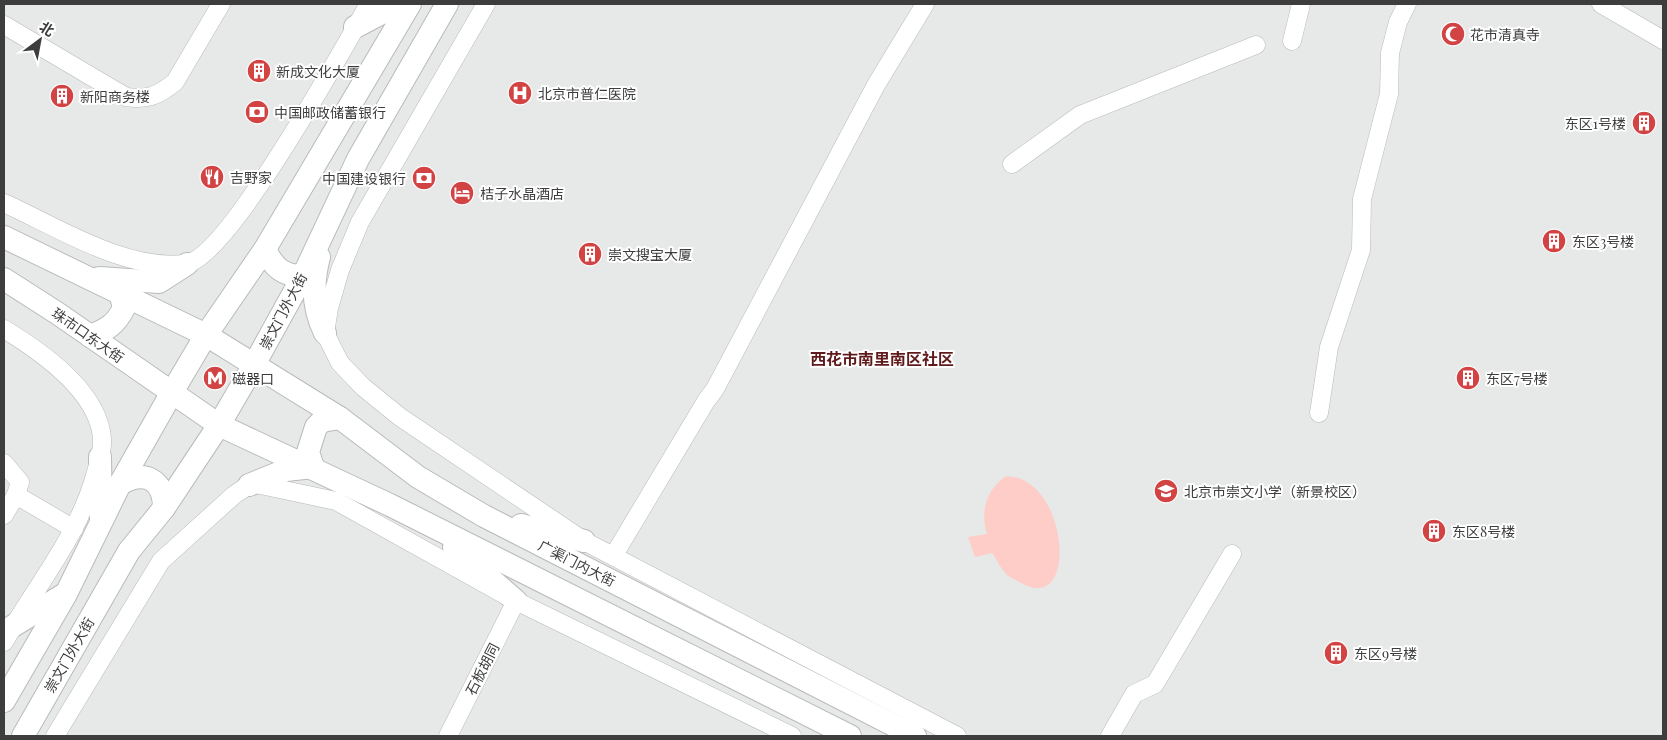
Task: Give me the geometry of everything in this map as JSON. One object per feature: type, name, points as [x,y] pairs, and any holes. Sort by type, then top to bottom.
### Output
[{"type":"main road","points":[[355,28],[399,4]]},
{"type":"main road","points":[[4,701],[66,594],[120,484],[171,394],[206,335],[265,249],[410,4]]},
{"type":"main road","name":"崇文门外大街","points":[[23,736],[129,551],[164,508],[219,425],[255,363],[303,276],[358,159],[448,4]]},
{"type":"main road","points":[[325,333],[317,317],[315,299],[316,268],[327,225]]},
{"type":"main road","points":[[4,238],[88,278],[159,282],[187,264]]},
{"type":"main road","points":[[265,249],[270,261],[282,272],[290,276],[303,276]]},
{"type":"main road","name":"广渠门内大街","points":[[88,278],[206,335],[255,363],[340,418],[400,465],[484,516],[914,736]]},
{"type":"main road","name":"珠市口东大街","points":[[4,280],[90,336],[171,394],[219,425]]},
{"type":"main road","points":[[90,336],[104,331],[118,320],[124,308],[120,292]]},
{"type":"main road","points":[[313,467],[308,452],[316,428],[322,421],[340,418]]},
{"type":"main road","points":[[219,425],[313,467],[850,736]]},
{"type":"main road","points":[[100,457],[101,524]]},
{"type":"main road","points":[[249,485],[286,470],[313,467]]},
{"type":"main road","points":[[120,484],[142,477],[155,481],[164,495],[164,508]]},
{"type":"main road","points":[[484,516],[584,541]]},
{"type":"main road","points":[[426,524],[516,601]]},
{"type":"main road","points":[[8,634],[66,594]]},
{"type":"street","points":[[4,25],[126,97],[143,99],[164,91],[175,82],[221,4]]},
{"type":"street","points":[[4,202],[101,248],[146,264],[187,264],[210,249],[229,229],[307,111],[369,4]]},
{"type":"street","points":[[325,333],[329,308],[340,270],[360,222],[486,4]]},
{"type":"street","points":[[614,555],[715,389],[876,85],[925,4]]},
{"type":"street","points":[[1292,41],[1301,4]]},
{"type":"street","points":[[1319,413],[1329,347],[1362,250],[1362,199],[1389,94],[1390,53],[1398,22],[1407,4]]},
{"type":"street","points":[[1601,4],[1663,40]]},
{"type":"street","points":[[1012,164],[1080,115],[1256,45]]},
{"type":"street","points":[[4,329],[56,365],[83,393],[97,419],[102,439],[100,457],[90,495],[74,529],[8,634]]},
{"type":"street","name":"广渠门内大街","points":[[325,333],[340,363],[363,387],[400,417],[584,541],[957,736]]},
{"type":"street","points":[[4,463],[20,482],[16,495],[4,515]]},
{"type":"street","points":[[249,485],[270,485],[336,501],[516,601],[792,736]]},
{"type":"street","name":"崇文门外大街","points":[[55,736],[98,662],[161,561],[234,495],[249,485]]},
{"type":"street","points":[[16,495],[74,529]]},
{"type":"street","points":[[1110,736],[1134,694],[1155,684],[1232,554]]},
{"type":"street","name":"石板胡同","points":[[448,736],[516,601]]},
{"type":"shaded area","points":[[1006,476],[1021,479],[1037,490],[1049,508],[1057,529],[1060,550],[1058,569],[1051,583],[1039,588],[1021,583],[1007,575],[992,553],[975,557],[968,537],[987,534],[984,517],[986,502],[989,494]]},
{"type":"place","name":"花市清真寺","points":[[1453,34]]},
{"type":"place","name":"新成文化大厦","points":[[259,71]]},
{"type":"place","name":"北京市普仁医院","points":[[520,93]]},
{"type":"place","name":"新阳商务楼","points":[[62,96]]},
{"type":"place","name":"中国邮政储蓄银行","points":[[257,112]]},
{"type":"place","name":"东区1号楼","points":[[1644,123]]},
{"type":"place","name":"吉野家","points":[[212,177]]},
{"type":"place","name":"中国建设银行","points":[[424,178]]},
{"type":"place","name":"桔子水晶酒店","points":[[462,193]]},
{"type":"place","name":"东区3号楼","points":[[1554,241]]},
{"type":"place","name":"崇文搜宝大厦","points":[[590,254]]},
{"type":"place","name":"磁器口","points":[[215,378]]},
{"type":"place","name":"东区7号楼","points":[[1468,378]]},
{"type":"place","name":"北京市崇文小学（新景校区）","points":[[1166,491]]},
{"type":"place","name":"东区8号楼","points":[[1434,531]]},
{"type":"place","name":"东区9号楼","points":[[1336,653]]},
{"type":"district","name":"西花市南里南区社区","points":[[882,358]]}]
